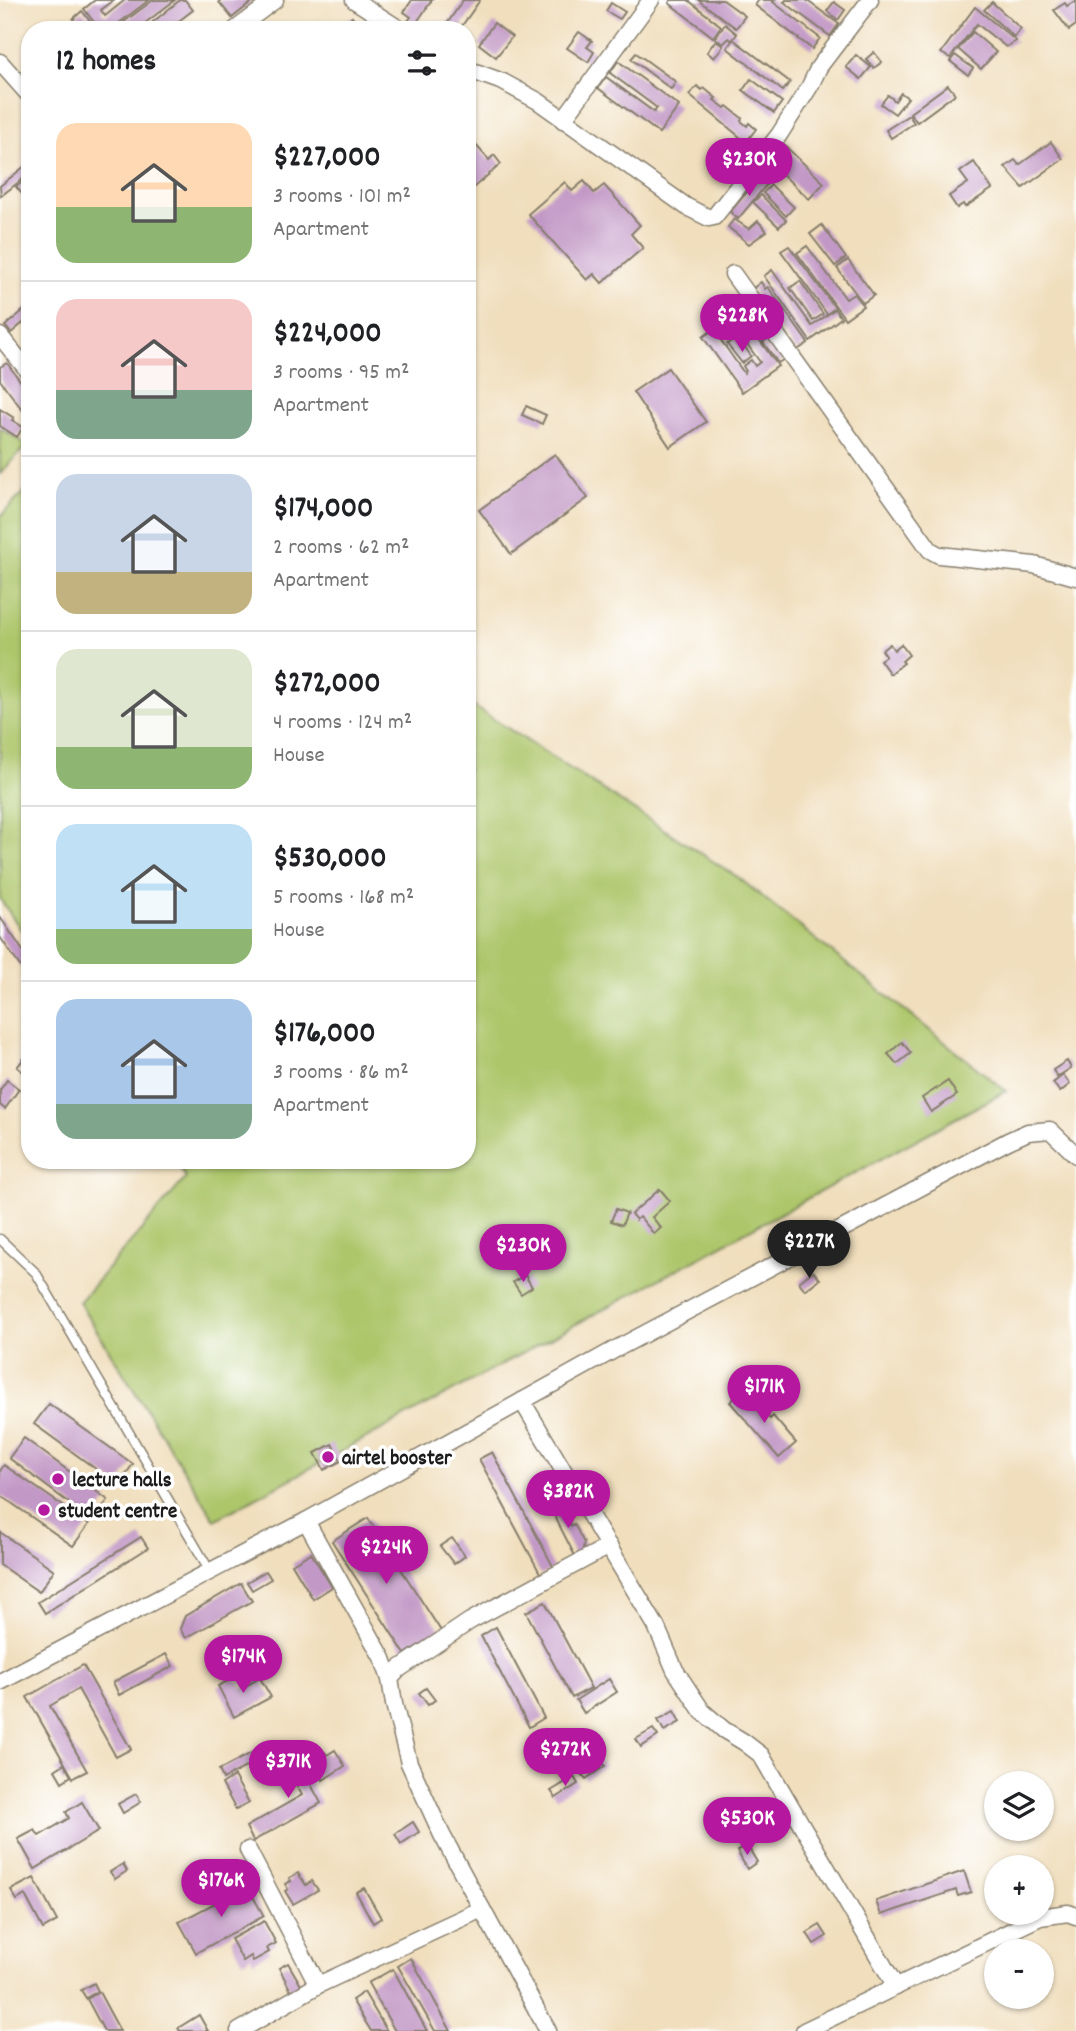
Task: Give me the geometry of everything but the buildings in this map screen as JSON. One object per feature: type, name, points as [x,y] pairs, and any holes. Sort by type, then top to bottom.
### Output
[{"type":"street","points":[[247,21],[275,0]]},
{"type":"street","points":[[354,0],[387,21]]},
{"type":"street","points":[[564,121],[651,0]]},
{"type":"street","points":[[476,72],[503,82],[538,101],[687,207],[709,218],[714,217],[779,135],[819,67],[870,0]]},
{"type":"street","points":[[0,62],[21,86]]},
{"type":"street","points":[[733,274],[930,550],[939,555],[1034,565],[1076,577]]},
{"type":"street","points":[[0,336],[21,362]]},
{"type":"street","points":[[0,1682],[306,1521],[661,1325],[1008,1141],[1028,1132],[1050,1130],[1076,1155]]},
{"type":"street","points":[[522,1401],[656,1626],[675,1670],[702,1711],[761,1755],[896,1987]]},
{"type":"street","points":[[306,1521],[383,1659],[409,1763],[442,1836],[548,2031]]},
{"type":"street","points":[[390,1679],[399,1669],[470,1621],[609,1546]]},
{"type":"street","points":[[248,1850],[318,1985]]},
{"type":"street","points":[[239,2031],[318,1985],[482,1909]]},
{"type":"street","points":[[804,2031],[1040,1917],[1068,1913],[1076,1916]]},
{"type":"lane","points":[[0,1239],[36,1273],[210,1571]]},
{"type":"green space","points":[[0,428],[21,441],[21,451],[0,474]]},
{"type":"green space","points":[[21,495],[21,930],[0,899],[0,517]]},
{"type":"green space","points":[[476,708],[739,878],[1006,1091],[215,1520],[79,1302],[186,1178],[180,1169],[476,1169]]},
{"type":"place","name":"airtel booster","points":[[328,1457]]},
{"type":"place","name":"lecture halls","points":[[58,1479]]},
{"type":"place","name":"student centre","points":[[44,1510]]}]
